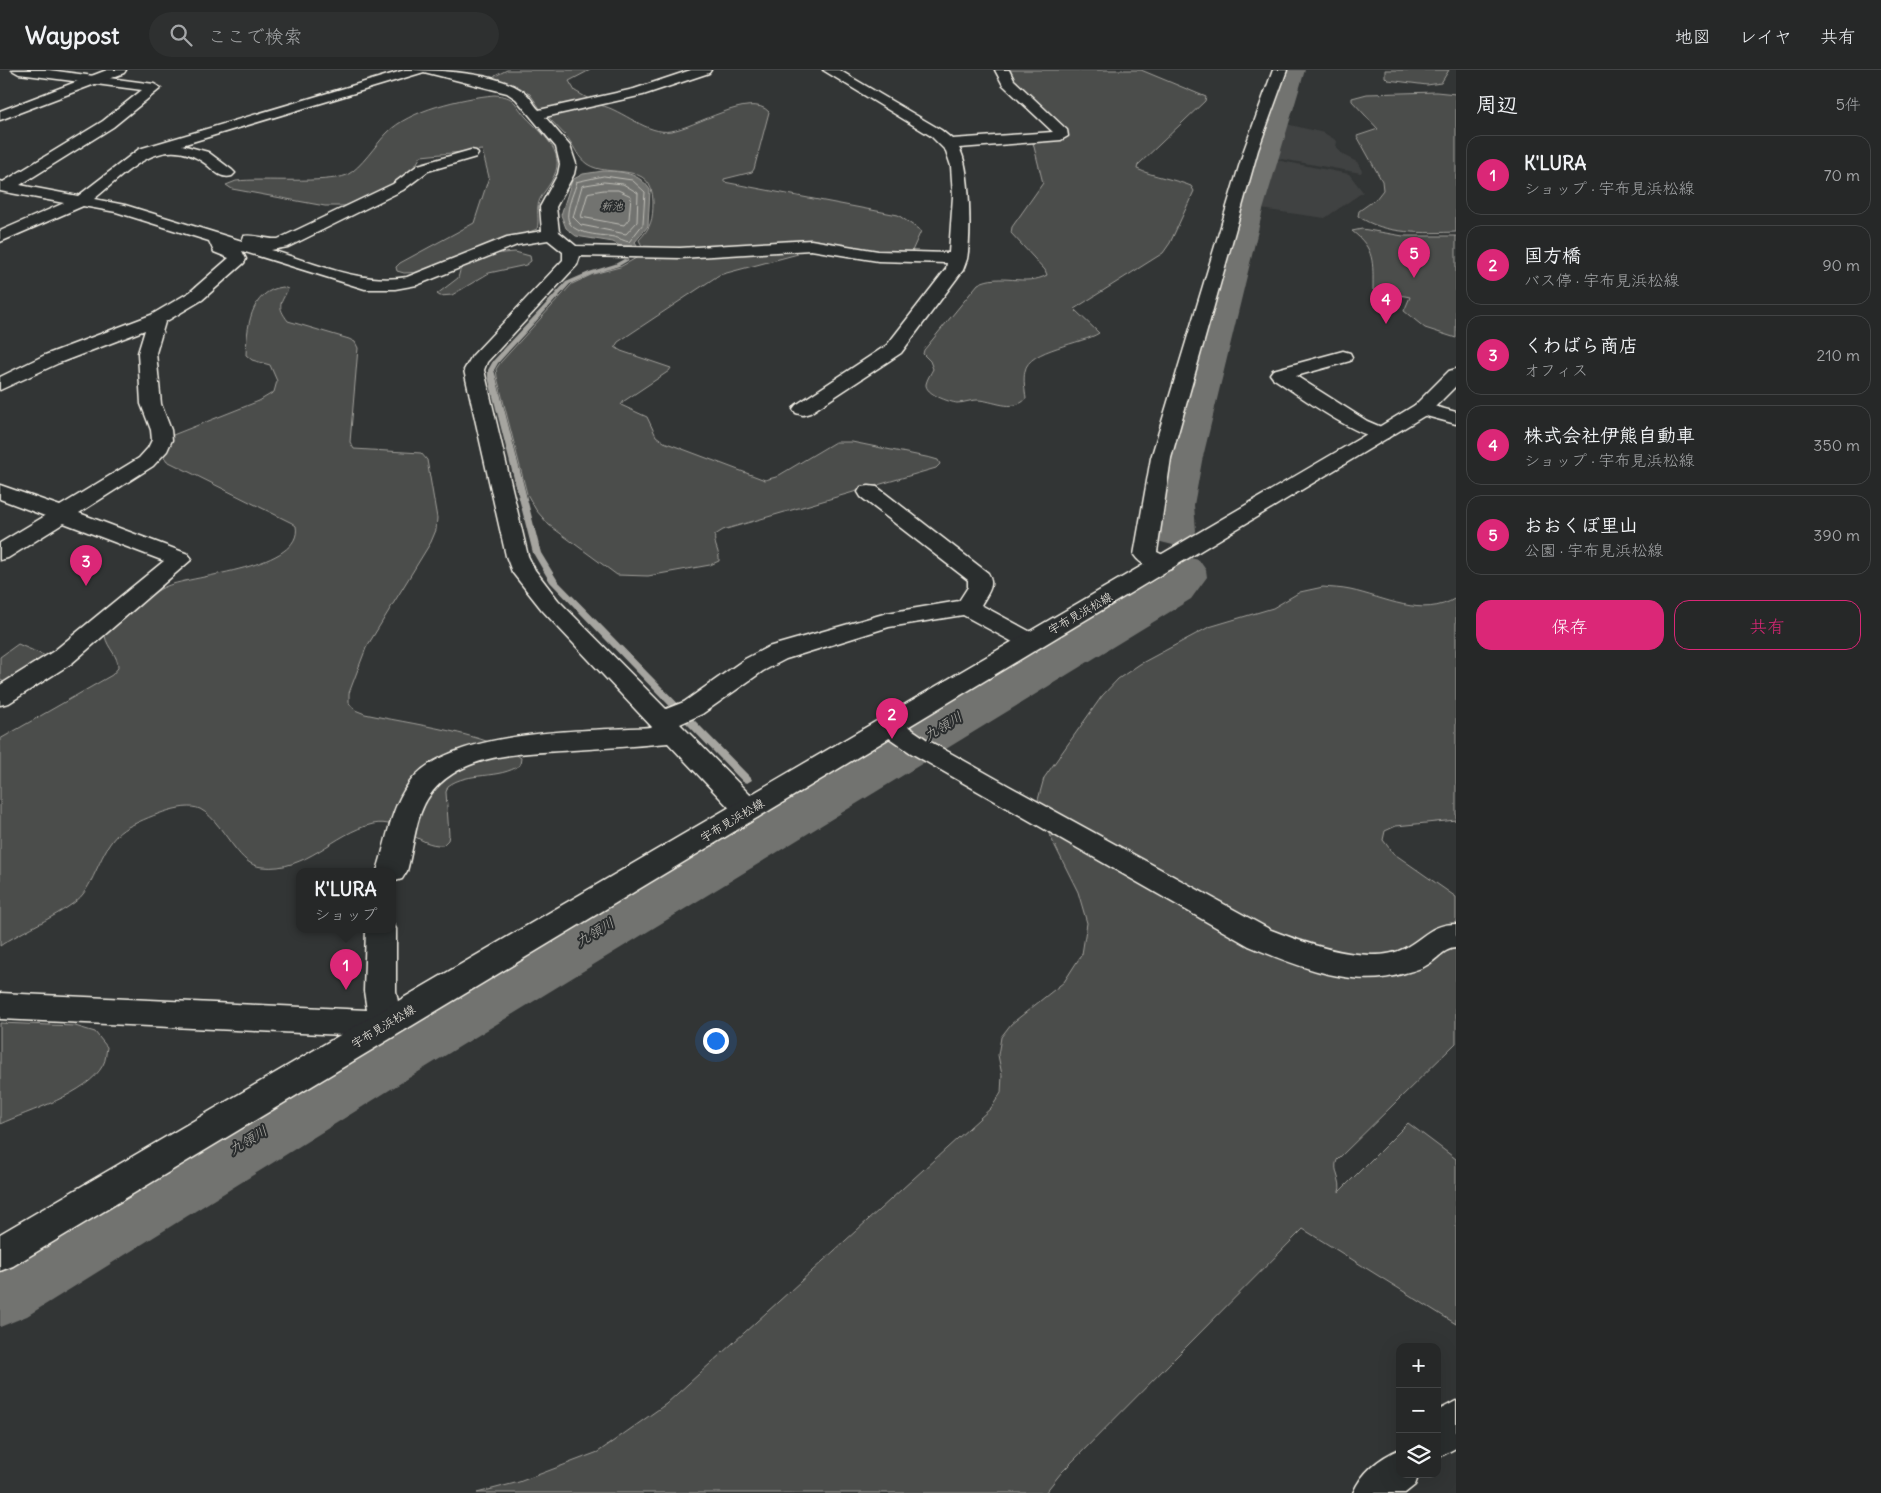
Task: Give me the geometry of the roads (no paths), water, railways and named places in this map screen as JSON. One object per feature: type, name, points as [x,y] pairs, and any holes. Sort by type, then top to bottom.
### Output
[{"type":"street","points":[[3,187],[108,124],[154,88],[19,70]]},
{"type":"street","points":[[0,116],[119,70]]},
{"type":"street","points":[[0,237],[81,201],[144,152],[419,70]]},
{"type":"street","points":[[429,70],[489,82],[512,90],[521,96],[535,115],[557,137],[567,155],[566,174],[548,207],[551,234],[572,251],[680,253],[811,245],[878,256],[959,258]]},
{"type":"street","points":[[535,115],[638,92],[704,70]]},
{"type":"street","points":[[803,409],[894,349],[954,270],[959,258],[960,188],[956,156],[949,144],[936,133],[830,70]]},
{"type":"street","points":[[949,144],[1061,136],[1062,133],[1004,77],[1002,70]]},
{"type":"street","points":[[1163,564],[1145,555],[1162,458],[1251,150],[1280,70]]},
{"type":"street","points":[[108,124],[123,130]]},
{"type":"street","points":[[138,137],[160,147],[203,155],[227,173]]},
{"type":"street","points":[[0,384],[52,359],[157,318],[196,296],[238,259],[236,255],[220,248],[217,244],[222,240],[238,236],[262,244],[282,243],[398,187],[423,168],[471,154]]},
{"type":"street","points":[[3,187],[118,208],[341,278],[380,285],[411,281],[512,240],[551,234]]},
{"type":"street","points":[[572,251],[571,261],[564,270],[479,360],[474,370],[512,538],[524,572],[550,605],[676,720],[748,810]]},
{"type":"street","points":[[0,553],[146,462],[157,451],[162,440],[161,430],[151,404],[147,353],[157,318]]},
{"type":"street","points":[[1343,357],[1280,374],[1360,425],[1381,434]]},
{"type":"street","name":"宇布見浜松線","points":[[0,1254],[748,810],[904,736],[1030,642],[1422,409],[1456,375]]},
{"type":"street","points":[[1422,409],[1456,418]]},
{"type":"street","points":[[0,491],[180,560],[62,658],[0,697]]},
{"type":"street","points":[[868,492],[980,578],[980,587],[967,607]]},
{"type":"street","points":[[393,868],[411,802],[422,784],[440,769],[462,757],[486,749],[676,720],[754,665],[794,647],[887,620],[967,607],[1030,642]]},
{"type":"street","points":[[904,736],[1260,938],[1307,957],[1357,966],[1389,966],[1416,957],[1435,942],[1447,936],[1456,936]]},
{"type":"street","points":[[0,1006],[386,1024],[380,991],[380,933]]},
{"type":"street","points":[[1441,1434],[1456,1421]]},
{"type":"street","points":[[1374,1493],[1396,1474]]},
{"type":"water","name":"新池","points":[[603,171],[630,174],[646,184],[650,190],[648,226],[635,242],[640,249],[627,250],[613,242],[576,236],[566,228],[561,215],[572,180],[583,174]]},
{"type":"waterway","points":[[1173,531],[1171,514],[1174,487],[1180,461],[1247,210],[1292,70]]},
{"type":"waterway","points":[[626,260],[568,283],[495,362],[491,370],[492,377],[537,553],[554,582],[747,780]]},
{"type":"waterway","name":"九領川","points":[[0,1290],[404,1046],[1174,589],[1183,577],[1182,570]]},
{"type":"waterway","name":"九領川","points":[[789,811],[793,815]]},
{"type":"place","name":"おおくぼ里山","points":[[1414,278]]},
{"type":"place","name":"株式会社伊熊自動車","points":[[1386,324]]},
{"type":"place","name":"くわばら商店","points":[[86,586]]},
{"type":"place","name":"国方橋","points":[[892,739]]},
{"type":"place","name":"K'LURA","points":[[346,990]]}]
